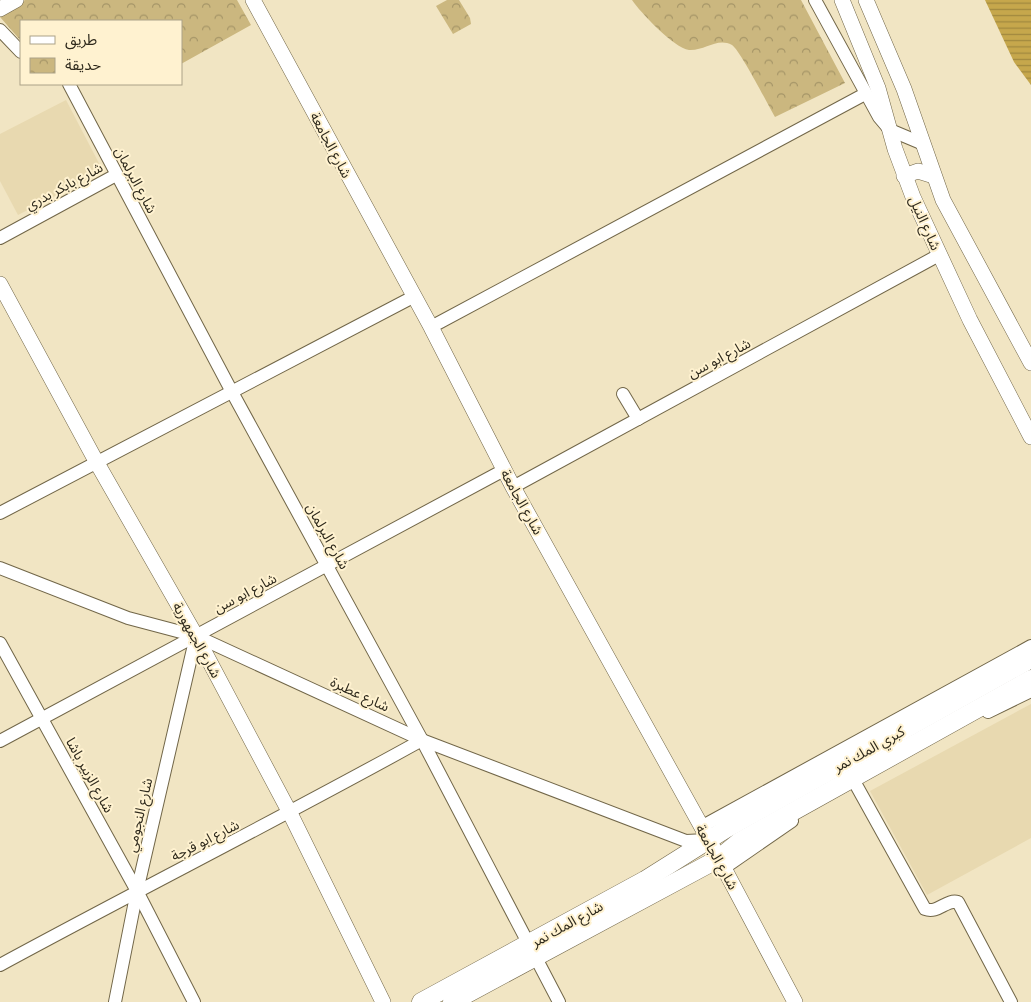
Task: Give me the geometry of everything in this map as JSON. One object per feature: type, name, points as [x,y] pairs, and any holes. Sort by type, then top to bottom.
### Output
[{"type":"highway","name":"كبري المك نمر","points":[[705,833],[1031,659]]},
{"type":"highway","name":"كبري المك نمر","points":[[721,863],[748,837],[1031,679]]},
{"type":"highway","name":"شارع المك نمر","points":[[452,1002],[662,871],[705,833]]},
{"type":"highway","name":"شارع المك نمر","points":[[421,1002],[721,863]]},
{"type":"main road","points":[[0,9],[16,0]]},
{"type":"main road","name":"شارع الجامعة","points":[[253,0],[431,327],[513,487],[705,833],[795,1002]]},
{"type":"main road","name":"شارع النيل","points":[[842,0],[872,91],[890,130],[904,176],[970,320],[1031,437]]},
{"type":"main road","name":"شارع النيل","points":[[866,0],[904,89],[921,143],[956,228],[1031,363]]},
{"type":"main road","points":[[872,91],[904,89]]},
{"type":"main road","points":[[904,176],[918,171],[934,176]]},
{"type":"main road","name":"شارع الجمهورية","points":[[0,284],[97,463],[196,636],[290,813],[383,1002]]},
{"type":"street","points":[[431,327],[872,91],[815,0]]},
{"type":"street","points":[[0,30],[20,51]]},
{"type":"street","name":"شارع البرلمان","points":[[71,85],[116,175],[232,392],[422,740],[559,1002]]},
{"type":"street","points":[[890,130],[921,143]]},
{"type":"street","name":"شارع بابكر بدري","points":[[0,238],[116,175]]},
{"type":"street","name":"شارع ابو سن","points":[[513,487],[939,255]]},
{"type":"street","points":[[0,513],[413,296]]},
{"type":"street","points":[[623,394],[638,419]]},
{"type":"street","name":"شارع ابو سن","points":[[0,741],[328,567],[504,470]]},
{"type":"street","name":"شارع عطبرة","points":[[0,568],[128,618],[196,636],[422,740],[686,842],[705,833]]},
{"type":"street","name":"شارع النجومي","points":[[115,1002],[136,891],[196,636]]},
{"type":"street","name":"شارع الزبير باشا","points":[[0,643],[136,891],[194,1002]]},
{"type":"street","points":[[705,833],[1031,646]]},
{"type":"street","points":[[721,863],[855,783],[1031,691]]},
{"type":"street","name":"شارع ابو قرجة","points":[[0,965],[136,891],[290,813],[422,740]]},
{"type":"street","points":[[855,783],[925,909],[934,911],[952,901],[958,902],[1011,1002]]},
{"type":"shaded area","points":[[985,0],[1031,0],[1031,85],[1014,62]]},
{"type":"shaded area","points":[[66,100],[103,171],[18,215],[0,181],[0,134]]},
{"type":"shaded area","points":[[1031,704],[1031,838],[927,895],[870,791]]},
{"type":"green space","points":[[25,0],[237,0],[251,25],[182,63],[182,20],[20,20],[20,40],[0,17],[0,13]]},
{"type":"green space","points":[[447,0],[459,0],[470,18],[471,24],[453,34],[436,6]]},
{"type":"green space","points":[[632,0],[801,0],[845,83],[775,117],[747,67],[732,45],[716,43],[695,50],[683,48],[658,29]]}]
